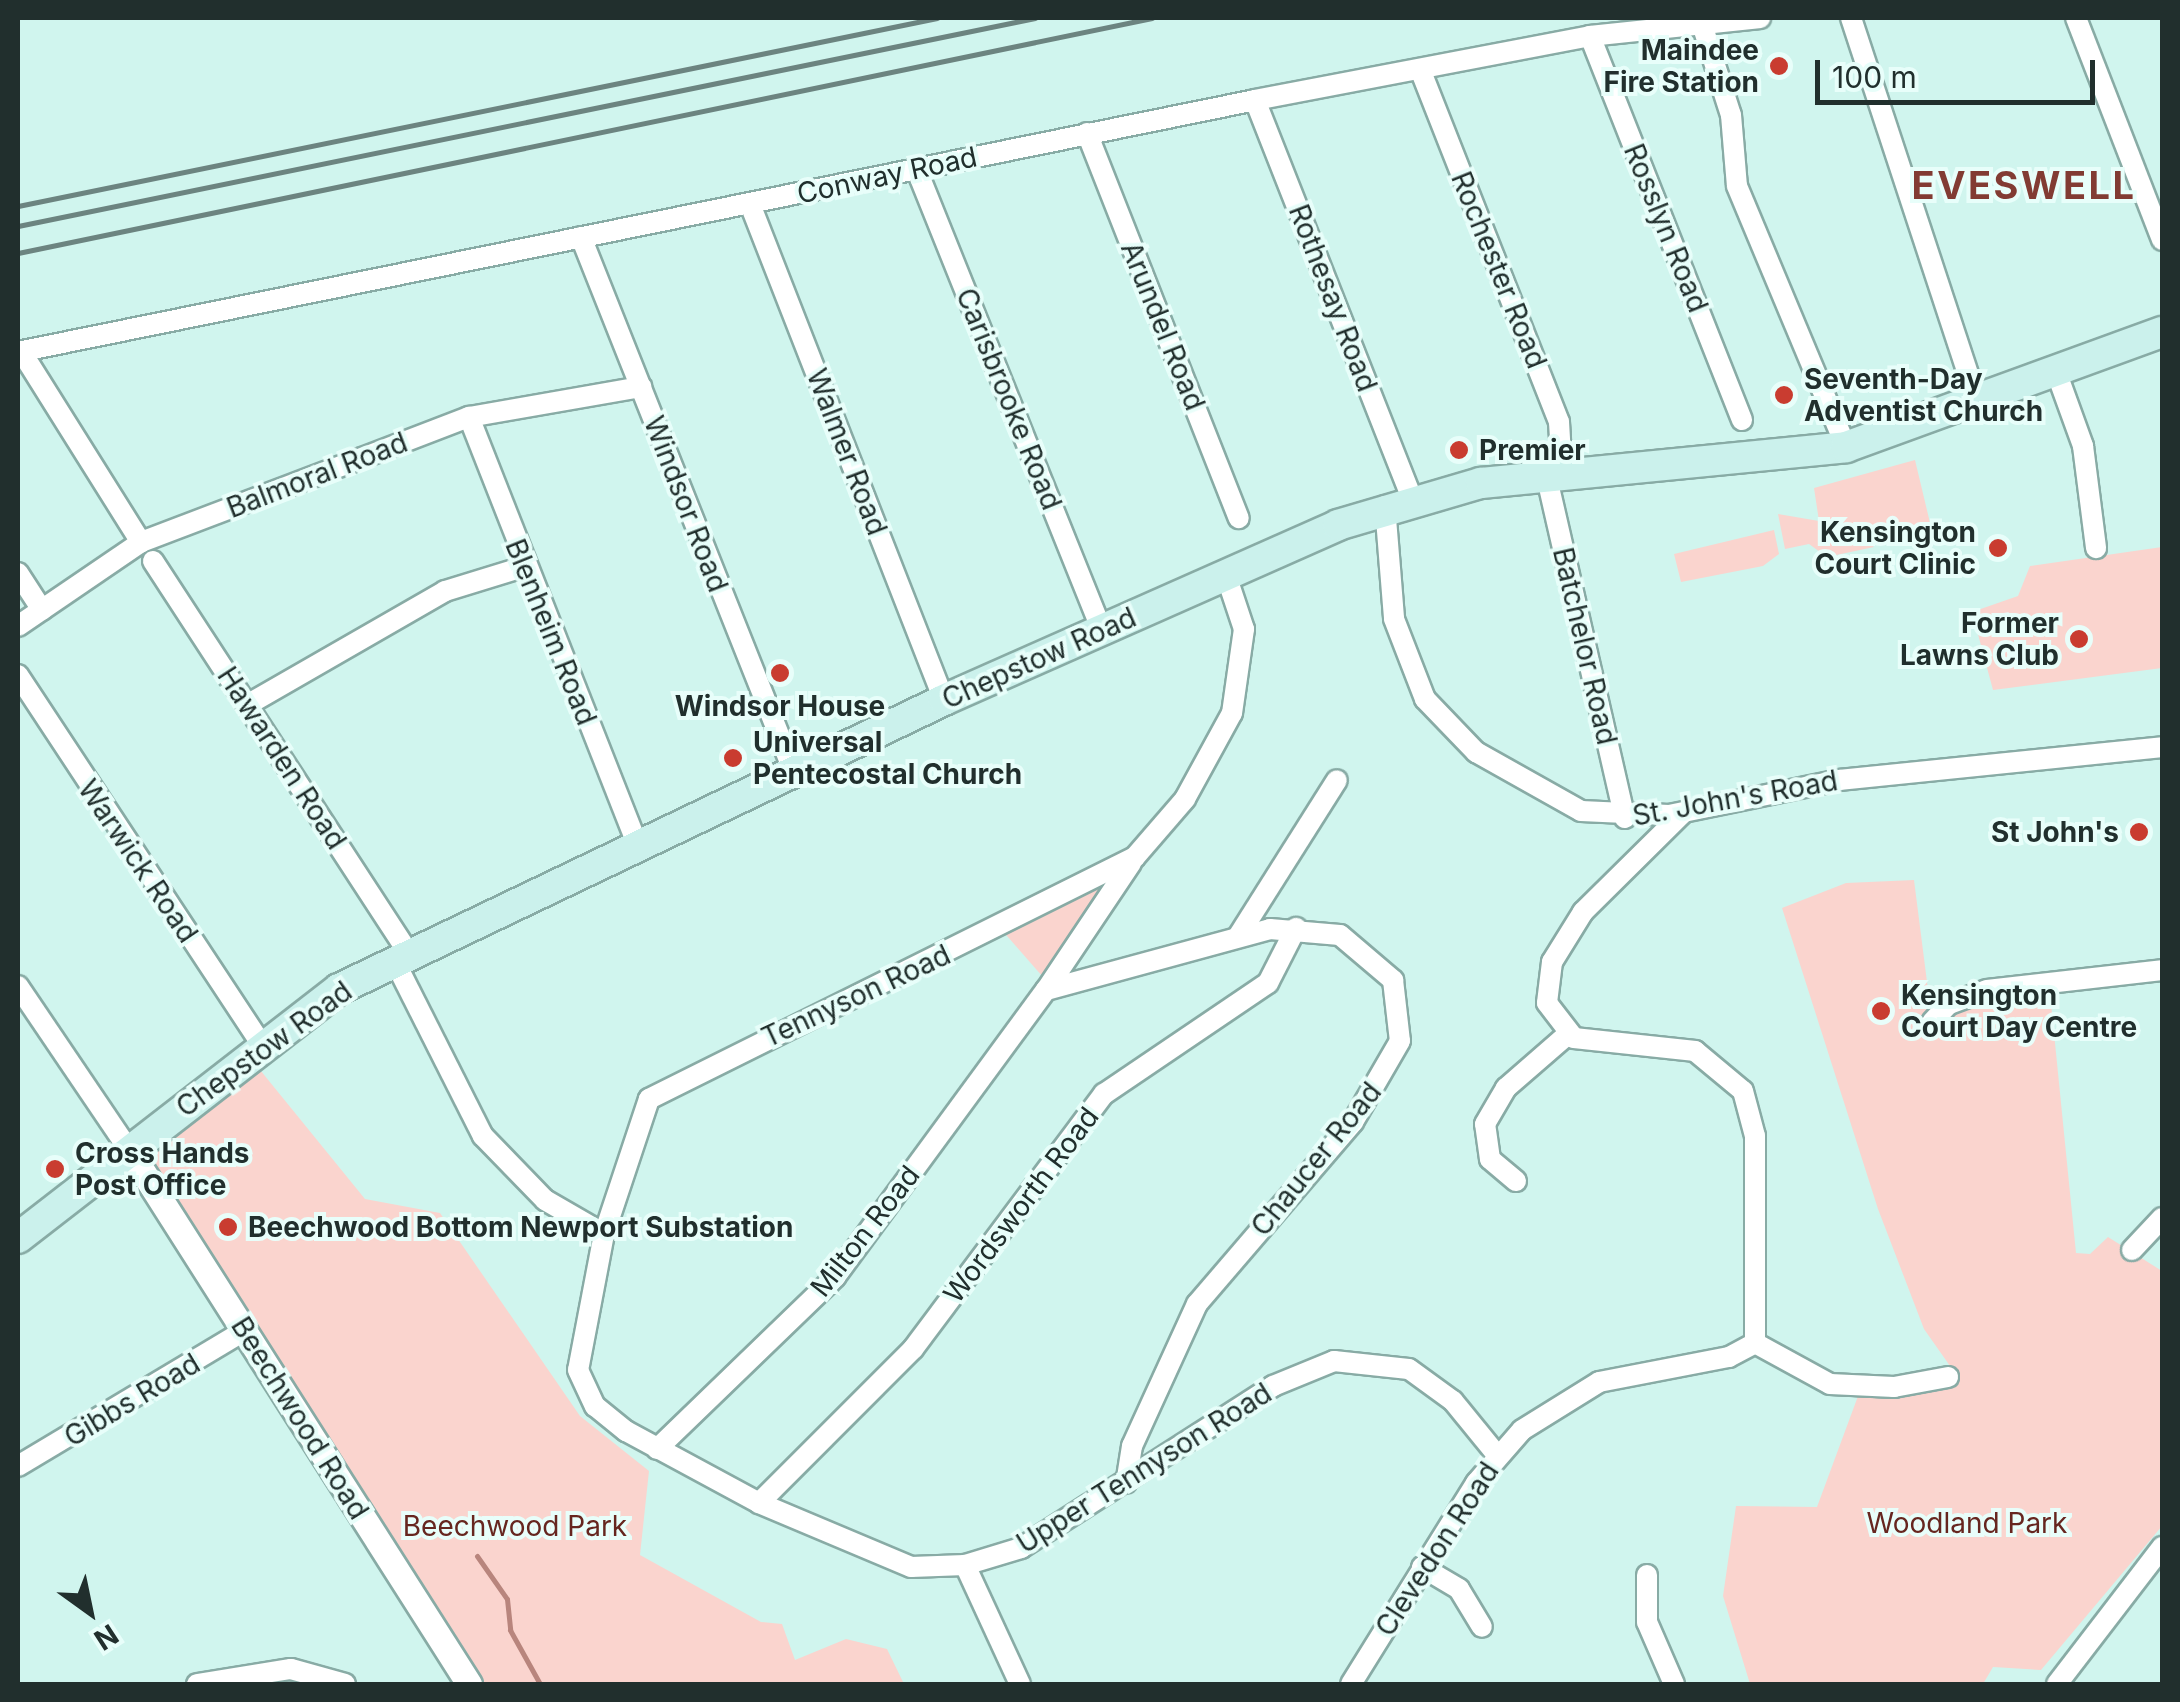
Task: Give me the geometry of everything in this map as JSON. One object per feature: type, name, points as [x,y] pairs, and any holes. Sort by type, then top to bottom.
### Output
[{"type":"main road","name":"Chepstow Road","points":[[18,1238],[262,1044],[403,959],[944,700],[1398,502],[1554,474],[1846,447],[1978,404],[2162,332]]},
{"type":"street","name":"Conway Road","points":[[20,351],[1255,100],[1590,36],[1760,18]]},
{"type":"street","points":[[1851,18],[1978,404]]},
{"type":"street","points":[[2076,18],[2162,240]]},
{"type":"street","points":[[1702,23],[1731,115],[1737,186],[1846,447]]},
{"type":"street","name":"Rosslyn Road","points":[[1590,36],[1742,420]]},
{"type":"street","name":"Rochester Road","points":[[1420,69],[1546,387],[1564,446],[1554,474]]},
{"type":"street","name":"Rothesay Road","points":[[1255,100],[1398,502]]},
{"type":"street","name":"Arundel Road","points":[[1088,134],[1240,518]]},
{"type":"street","name":"Carisbrooke Road","points":[[916,168],[1102,630]]},
{"type":"street","name":"Walmer Road","points":[[750,204],[944,700]]},
{"type":"street","name":"Windsor Road","points":[[581,237],[793,770]]},
{"type":"street","name":"Hawarden Road","points":[[20,351],[403,959],[483,1136],[545,1200],[604,1234]]},
{"type":"street","points":[[2057,374],[2083,446],[2096,548]]},
{"type":"street","name":"Balmoral Road","points":[[18,626],[147,552],[469,417],[642,387]]},
{"type":"street","name":"Blenheim Road","points":[[469,417],[523,567],[638,844]]},
{"type":"street","name":"Batchelor Road","points":[[1554,474],[1624,818]]},
{"type":"street","name":"St. John's Road","points":[[1398,502],[1399,638],[1437,716],[1553,800],[1624,818],[1683,813],[1839,780],[2162,747]]},
{"type":"street","points":[[247,706],[445,591],[523,567]]},
{"type":"street","points":[[18,573],[42,610]]},
{"type":"street","name":"Tennyson Road","points":[[657,1449],[601,1414],[578,1370],[576,1345],[636,1122],[659,1089],[1134,857],[1184,799],[1232,713],[1244,628],[1226,575]]},
{"type":"street","name":"Warwick Road","points":[[18,675],[262,1044]]},
{"type":"street","points":[[1046,990],[1239,935],[1337,780]]},
{"type":"street","points":[[1567,1034],[1547,995],[1559,948],[1596,897],[1683,813]]},
{"type":"street","name":"Milton Road","points":[[657,1449],[834,1277],[1046,990],[1134,857]]},
{"type":"street","name":"Chaucer Road","points":[[1126,1484],[1132,1446],[1197,1304],[1353,1122],[1400,1041],[1402,1002],[1376,958],[1340,935],[1296,928],[1239,935]]},
{"type":"street","name":"Wordsworth Road","points":[[759,1504],[913,1349],[1095,1104],[1268,983],[1296,928]]},
{"type":"street","points":[[1932,1022],[1950,1004],[1988,990],[2162,970]]},
{"type":"street","points":[[18,986],[130,1150]]},
{"type":"street","points":[[1516,1181],[1490,1159],[1485,1124],[1506,1088],[1567,1034],[1694,1051],[1743,1091],[1756,1150],[1755,1343],[1830,1384],[1881,1388],[1948,1377]]},
{"type":"street","name":"Beechwood Road","points":[[130,1150],[470,1684]]},
{"type":"street","points":[[2132,1250],[2162,1218]]},
{"type":"street","name":"Gibbs Road","points":[[18,1466],[244,1331]]},
{"type":"street","name":"Clevedon Road","points":[[1351,1684],[1422,1567],[1498,1456],[1582,1388],[1737,1355],[1755,1343]]},
{"type":"street","name":"Upper Tennyson Road","points":[[657,1449],[759,1504],[888,1562],[965,1565],[1021,1548],[1291,1376],[1351,1359],[1387,1361],[1431,1382],[1498,1456]]},
{"type":"street","points":[[2057,1684],[2162,1547]]},
{"type":"street","points":[[965,1565],[1020,1684]]},
{"type":"street","points":[[1422,1567],[1458,1589],[1482,1627]]},
{"type":"street","points":[[1647,1576],[1647,1622],[1674,1684]]},
{"type":"street","points":[[197,1684],[291,1669],[345,1684]]},
{"type":"green space","points":[[1915,460],[1931,527],[1878,536],[1837,521],[1874,547],[1827,557],[1809,544],[1785,549],[1778,514],[1819,521],[1814,488]]},
{"type":"green space","points":[[1774,530],[1779,554],[1763,566],[1681,582],[1674,554]]},
{"type":"green space","points":[[2162,547],[2162,668],[1993,690],[1972,612],[2018,596],[2030,566]]},
{"type":"green space","points":[[1112,873],[1050,985],[1000,928]]},
{"type":"green space","name":"Woodland Park","points":[[1914,880],[1932,1021],[1943,1009],[2049,983],[2076,1253],[2090,1254],[2108,1237],[2162,1271],[2162,1526],[2041,1670],[1993,1667],[1983,1684],[1750,1684],[1723,1596],[1736,1506],[1817,1507],[1861,1388],[1948,1376],[1950,1366],[1924,1329],[1878,1209],[1782,908],[1846,883]]},
{"type":"green space","name":"Beechwood Park","points":[[248,1055],[365,1199],[440,1213],[580,1416],[649,1471],[640,1555],[761,1622],[782,1624],[795,1660],[846,1639],[887,1649],[904,1684],[469,1684],[129,1151]]},
{"type":"waterway","points":[[477,1556],[507,1599],[510,1630],[540,1684]]},
{"type":"railway","points":[[18,206],[937,18]]},
{"type":"railway","points":[[18,226],[1035,18]]},
{"type":"railway","points":[[18,253],[1152,18]]},
{"type":"place","name":"Maindee Fire Station","points":[[1779,66]]},
{"type":"place","name":"Seventh-Day Adventist Church","points":[[1784,395]]},
{"type":"place","name":"Premier","points":[[1459,450]]},
{"type":"place","name":"Kensington Court Clinic","points":[[1998,548]]},
{"type":"place","name":"Former Lawns Club","points":[[2079,639]]},
{"type":"place","name":"Windsor House","points":[[780,673]]},
{"type":"place","name":"Universal Pentecostal Church","points":[[733,758]]},
{"type":"place","name":"St John's","points":[[2139,832]]},
{"type":"place","name":"Kensington Court Day Centre","points":[[1881,1011]]},
{"type":"place","name":"Cross Hands Post Office","points":[[55,1169]]},
{"type":"place","name":"Beechwood Bottom Newport Substation","points":[[228,1227]]},
{"type":"district","name":"EVESWELL","points":[[2024,186]]}]
